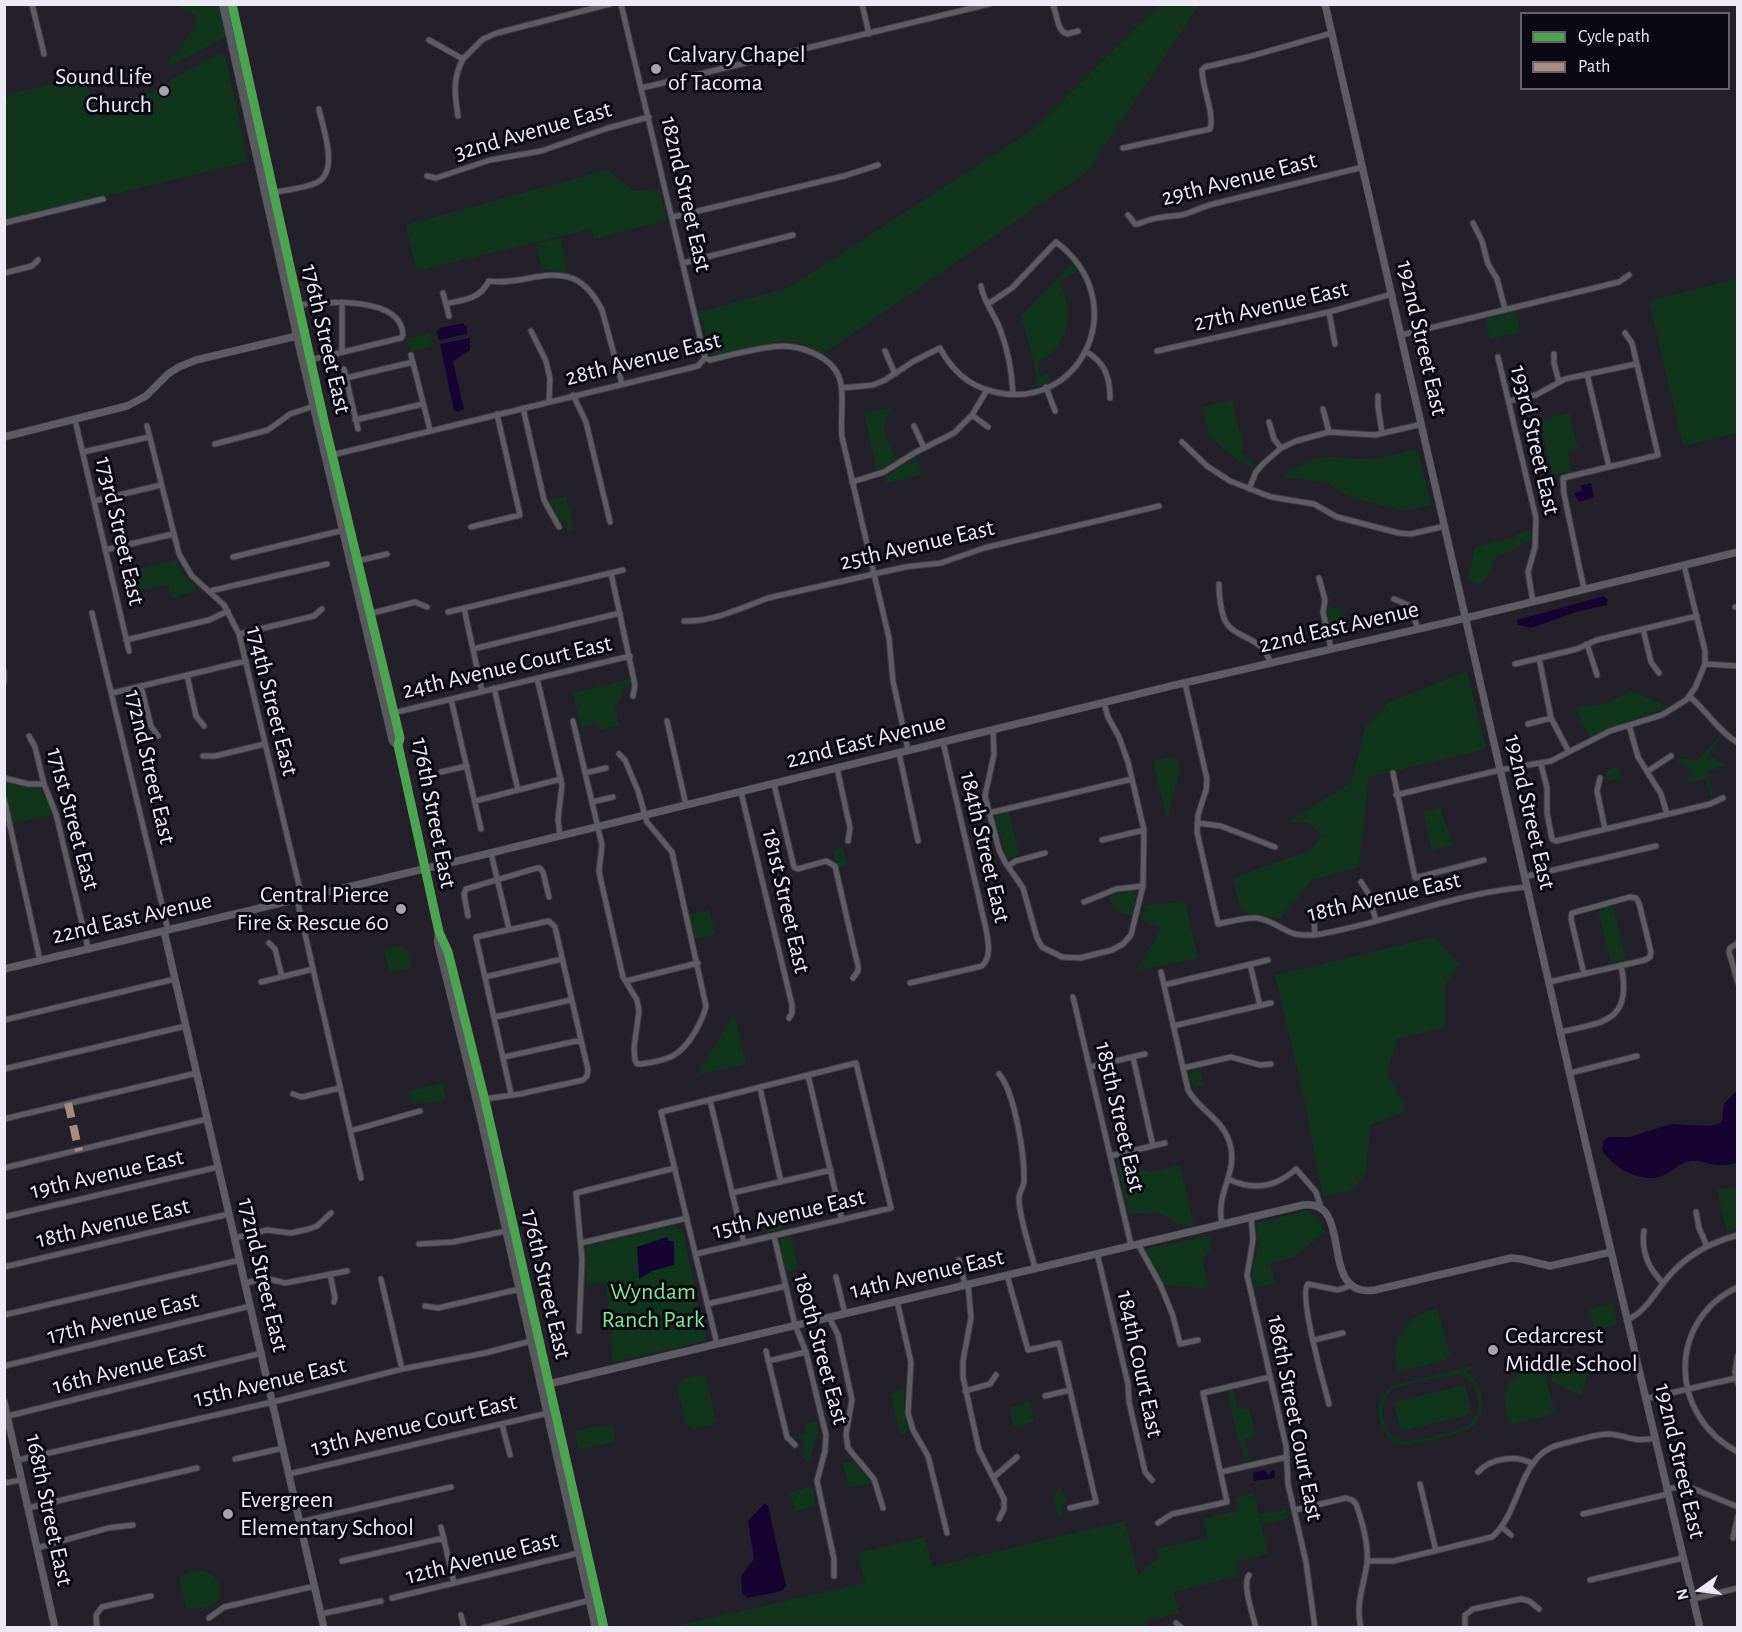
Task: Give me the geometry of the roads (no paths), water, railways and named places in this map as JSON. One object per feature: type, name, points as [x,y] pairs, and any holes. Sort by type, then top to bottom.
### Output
[{"type":"main road","name":"176th Street East","points":[[223,4],[298,306],[301,334],[310,360],[400,738],[398,745],[439,932],[448,952],[484,1099],[516,1256],[567,1464],[600,1628]]},
{"type":"main road","name":"176th Street East","points":[[234,5],[314,406],[393,741],[398,745]]},
{"type":"main road","points":[[319,427],[323,431],[329,453],[333,455]]},
{"type":"main road","points":[[357,588],[361,590],[368,620],[370,617]]},
{"type":"main road","name":"176th Street East","points":[[439,932],[438,942],[506,1231],[516,1256],[520,1290],[531,1341],[546,1385],[548,1413],[579,1553],[590,1600],[600,1628]]},
{"type":"main road","points":[[468,1066],[473,1074],[479,1096],[484,1099]]},
{"type":"main road","points":[[480,1113],[484,1117],[489,1141],[495,1148]]},
{"type":"main road","points":[[548,1413],[552,1417],[562,1457],[567,1464]]},
{"type":"street","points":[[32,4],[44,54]]},
{"type":"street","points":[[458,116],[455,80],[463,59],[483,39],[497,33],[610,4]]},
{"type":"street","name":"182nd Street East","points":[[621,4],[705,358]]},
{"type":"street","points":[[862,4],[869,33]]},
{"type":"street","points":[[642,88],[989,4]]},
{"type":"street","points":[[1053,4],[1062,31],[1067,34],[1078,31]]},
{"type":"street","name":"192nd Street East","points":[[1325,4],[1524,877],[1700,1628]]},
{"type":"street","points":[[1123,148],[1210,129],[1211,120],[1202,78],[1203,68],[1218,62],[1248,57],[1332,33]]},
{"type":"street","points":[[429,40],[463,59]]},
{"type":"street","points":[[270,194],[316,183],[327,172],[330,162],[319,109]]},
{"type":"street","name":"32nd Avenue East","points":[[427,176],[436,178],[490,160],[540,151],[649,117]]},
{"type":"street","points":[[673,217],[844,176],[878,165]]},
{"type":"street","name":"29th Avenue East","points":[[1128,215],[1135,224],[1138,224],[1161,216],[1183,215],[1196,208],[1363,167]]},
{"type":"street","points":[[4,223],[103,199]]},
{"type":"street","points":[[1473,223],[1482,241],[1488,264],[1497,279],[1505,309]]},
{"type":"street","points":[[683,263],[793,235]]},
{"type":"street","points":[[908,750],[893,681],[889,638],[840,422],[842,388],[873,385],[885,381],[914,361],[940,348],[949,363],[962,376],[987,390],[1013,394],[1032,392],[1068,374],[1085,351],[1092,336],[1095,320],[1093,294],[1081,267],[1071,254],[1056,242],[1012,288],[988,304]]},
{"type":"street","points":[[4,273],[32,266],[38,260]]},
{"type":"street","points":[[446,304],[482,293],[489,281],[513,281],[544,274],[569,278],[586,287],[602,310],[622,384]]},
{"type":"street","points":[[1401,335],[1618,282],[1629,275]]},
{"type":"street","points":[[981,286],[982,294],[1000,329],[1008,352],[1013,394]]},
{"type":"street","points":[[443,293],[449,316]]},
{"type":"street","name":"27th Avenue East","points":[[1157,351],[1329,312],[1392,294]]},
{"type":"street","points":[[298,306],[342,302],[361,304],[388,313],[402,326],[404,335],[400,338],[310,360]]},
{"type":"street","points":[[342,302],[342,352]]},
{"type":"street","points":[[1329,312],[1335,344]]},
{"type":"street","points":[[531,331],[546,361],[550,379],[549,401]]},
{"type":"street","points":[[1584,589],[1564,494],[1563,478],[1658,455],[1632,343],[1625,333]]},
{"type":"street","points":[[4,437],[75,420],[138,401],[179,367],[196,360],[301,334]]},
{"type":"street","name":"28th Avenue East","points":[[333,455],[698,366],[705,358],[710,360],[779,346],[798,348],[829,362],[835,369],[842,388]]},
{"type":"street","points":[[885,351],[895,374]]},
{"type":"street","points":[[1085,351],[1097,359],[1105,369],[1110,381],[1110,398]]},
{"type":"street","points":[[1554,354],[1559,382]]},
{"type":"street","points":[[411,355],[430,430]]},
{"type":"street","name":"193rd Street East","points":[[1498,357],[1536,518],[1535,547],[1528,572],[1533,602]]},
{"type":"street","points":[[346,378],[413,362]]},
{"type":"street","points":[[1509,401],[1536,395],[1559,382],[1636,364]]},
{"type":"street","points":[[344,369],[358,429]]},
{"type":"street","points":[[1587,375],[1609,466]]},
{"type":"street","points":[[1046,387],[1055,411]]},
{"type":"street","points":[[852,482],[885,472],[954,433],[972,415],[987,390]]},
{"type":"street","points":[[573,395],[586,422],[610,522]]},
{"type":"street","points":[[1378,396],[1382,433]]},
{"type":"street","points":[[355,420],[423,404]]},
{"type":"street","points":[[215,444],[268,430],[290,414],[314,406]]},
{"type":"street","points":[[523,408],[544,500],[559,527]]},
{"type":"street","points":[[1323,409],[1329,432]]},
{"type":"street","points":[[471,527],[520,515],[497,414]]},
{"type":"street","points":[[972,415],[988,427]]},
{"type":"street","name":"173rd Street East","points":[[75,420],[129,651]]},
{"type":"street","points":[[1269,422],[1274,439],[1281,448]]},
{"type":"street","points":[[1249,489],[1256,472],[1264,463],[1281,448],[1309,436],[1329,432],[1362,435],[1382,433],[1422,424]]},
{"type":"street","name":"174th Street East","points":[[147,426],[179,554],[192,576],[228,611],[239,634],[361,1178]]},
{"type":"street","points":[[914,426],[924,448]]},
{"type":"street","points":[[83,452],[149,436]]},
{"type":"street","points":[[1182,442],[1207,466],[1230,481],[1271,498],[1314,504],[1336,517],[1399,533],[1411,534],[1445,526]]},
{"type":"street","points":[[94,501],[161,485]]},
{"type":"street","name":"25th Avenue East","points":[[684,621],[697,620],[752,605],[768,598],[905,567],[941,563],[984,548],[1159,506]]},
{"type":"street","points":[[233,557],[344,530]]},
{"type":"street","points":[[105,550],[173,534]]},
{"type":"street","name":"22nd East Avenue","points":[[4,969],[1737,552]]},
{"type":"street","points":[[357,561],[387,554]]},
{"type":"street","points":[[210,591],[327,564]]},
{"type":"street","points":[[1396,795],[1500,770],[1541,764],[1610,731],[1662,715],[1676,708],[1695,688],[1705,664],[1704,640],[1684,565]]},
{"type":"street","points":[[448,612],[623,570]]},
{"type":"street","points":[[610,573],[630,656],[635,685],[633,696]]},
{"type":"street","points":[[1319,578],[1325,600],[1323,612],[1331,649]]},
{"type":"street","points":[[1219,584],[1221,605],[1227,625],[1234,632],[1260,645],[1266,651],[1271,663]]},
{"type":"street","points":[[1394,599],[1410,606],[1418,629]]},
{"type":"street","points":[[370,617],[415,603],[427,607]]},
{"type":"street","points":[[464,608],[482,691]]},
{"type":"street","points":[[239,634],[314,616],[322,609]]},
{"type":"street","points":[[126,640],[209,620],[228,611]]},
{"type":"street","name":"172nd Street East","points":[[92,613],[324,1628]]},
{"type":"street","points":[[473,649],[620,613]]},
{"type":"street","points":[[1515,664],[1597,640],[1697,616]]},
{"type":"street","points":[[1643,629],[1651,662],[1659,673]]},
{"type":"street","points":[[1587,644],[1597,675]]},
{"type":"street","name":"24th Avenue Court East","points":[[393,713],[630,656]]},
{"type":"street","points":[[1539,658],[1551,718],[1569,752]]},
{"type":"street","points":[[112,693],[246,661]]},
{"type":"street","points":[[1705,664],[1737,666]]},
{"type":"street","points":[[4,671],[5,682]]},
{"type":"street","points":[[187,675],[196,716],[204,726]]},
{"type":"street","points":[[537,678],[561,779],[562,792],[558,819],[560,836]]},
{"type":"street","points":[[1185,683],[1207,779],[1197,823],[1221,826],[1275,847]]},
{"type":"street","points":[[141,686],[151,726],[158,736]]},
{"type":"street","points":[[494,688],[518,790]]},
{"type":"street","points":[[1689,696],[1705,710],[1724,735],[1737,743]]},
{"type":"street","points":[[451,699],[481,829]]},
{"type":"street","points":[[993,730],[994,754],[985,790],[989,813],[999,850],[1023,888],[1037,938],[1042,947],[1049,952],[1071,959],[1112,950],[1123,944],[1131,935],[1138,910],[1143,886],[1144,830],[1123,746],[1108,717],[1104,703]]},
{"type":"street","points":[[1528,724],[1551,718]]},
{"type":"street","points":[[573,721],[602,845],[599,871],[626,981],[637,1000],[639,1011],[634,1048],[635,1062],[646,1064],[678,1054],[686,1047],[704,1017],[706,1006],[672,852],[650,828],[638,790],[625,761],[619,754]]},
{"type":"street","points":[[667,721],[686,805]]},
{"type":"street","points":[[1629,725],[1638,757],[1661,794],[1667,814]]},
{"type":"street","name":"171st Street East","points":[[29,736],[35,747],[44,784],[56,814],[88,948]]},
{"type":"street","name":"184th Street East","points":[[910,983],[982,966],[988,953],[986,929],[943,742]]},
{"type":"street","points":[[202,756],[215,756],[265,744]]},
{"type":"street","points":[[899,753],[918,841]]},
{"type":"street","points":[[1648,771],[1671,756]]},
{"type":"street","points":[[1541,764],[1547,788],[1547,813],[1552,839],[1556,841],[1710,804],[1723,798]]},
{"type":"street","points":[[441,772],[466,766]]},
{"type":"street","points":[[585,773],[606,768]]},
{"type":"street","points":[[837,768],[850,828],[848,841]]},
{"type":"street","points":[[1393,773],[1415,878],[1484,860]]},
{"type":"street","points":[[4,778],[28,784],[44,784]]},
{"type":"street","points":[[1600,778],[1597,791],[1605,829]]},
{"type":"street","points":[[475,801],[561,779]]},
{"type":"street","points":[[989,813],[1132,779]]},
{"type":"street","points":[[774,784],[794,867],[798,869],[826,861],[835,866],[858,966],[858,971],[853,978]]},
{"type":"street","name":"181st Street East","points":[[741,792],[792,1005],[789,1018]]},
{"type":"street","points":[[592,802],[613,797]]},
{"type":"street","points":[[4,799],[40,960]]},
{"type":"street","name":"18th Avenue East","points":[[1197,823],[1197,832],[1218,924],[1258,918],[1270,921],[1291,933],[1316,935],[1493,891],[1527,887]]},
{"type":"street","points":[[1102,840],[1144,830]]},
{"type":"street","points":[[4,839],[12,837]]},
{"type":"street","points":[[1524,877],[1656,846]]},
{"type":"street","points":[[491,853],[509,929]]},
{"type":"street","points":[[1008,866],[1016,861],[1045,854]]},
{"type":"street","points":[[468,916],[464,894],[466,889],[537,868],[543,872],[549,897]]},
{"type":"street","points":[[1361,882],[1368,893],[1376,921]]},
{"type":"street","points":[[1084,902],[1116,889],[1143,886]]},
{"type":"street","points":[[1549,982],[1584,974],[1621,965],[1650,957],[1651,952],[1644,922],[1636,898],[1630,897],[1572,913],[1571,919],[1584,974]]},
{"type":"street","points":[[484,1099],[512,1094],[520,1095],[583,1080],[587,1076],[588,1070],[552,922],[547,921],[476,937],[512,1094]]},
{"type":"street","points":[[1314,921],[1316,935]]},
{"type":"street","points":[[269,944],[275,949],[282,977]]},
{"type":"street","points":[[1737,944],[1730,948],[1729,952],[1737,983]]},
{"type":"street","points":[[485,977],[562,959]]},
{"type":"street","points":[[1164,985],[1268,960]]},
{"type":"street","points":[[626,981],[698,963]]},
{"type":"street","points":[[1250,964],[1260,1006]]},
{"type":"street","points":[[1561,1032],[1607,1020],[1620,1007],[1625,990],[1621,965]]},
{"type":"street","points":[[261,982],[313,969]]},
{"type":"street","points":[[1161,972],[1191,1096],[1222,1127],[1228,1138],[1232,1162],[1220,1201],[1222,1223]]},
{"type":"street","points":[[4,1020],[175,980]]},
{"type":"street","name":"185th Street East","points":[[1073,997],[1110,1156],[1134,1244],[1160,1284],[1173,1316],[1180,1344],[1198,1340]]},
{"type":"street","points":[[495,1017],[571,1000]]},
{"type":"street","points":[[1173,1026],[1270,1003]]},
{"type":"street","points":[[4,1069],[186,1026]]},
{"type":"street","points":[[504,1058],[581,1040]]},
{"type":"street","points":[[1090,1067],[1145,1054]]},
{"type":"street","points":[[1570,1072],[1637,1056]]},
{"type":"street","points":[[1133,1057],[1153,1146]]},
{"type":"street","points":[[1183,1068],[1231,1058],[1260,1065],[1271,1064]]},
{"type":"street","name":"15th Avenue East","points":[[696,1254],[891,1208],[856,1063],[808,1075]]},
{"type":"street","points":[[4,1119],[197,1073]]},
{"type":"street","points":[[999,1074],[1008,1088],[1013,1103],[1023,1163],[1024,1183],[1019,1201],[1035,1268]]},
{"type":"street","points":[[717,1344],[661,1112],[808,1075],[842,1220]]},
{"type":"street","points":[[293,1094],[302,1097],[340,1088]]},
{"type":"street","points":[[760,1088],[781,1182]]},
{"type":"street","points":[[710,1100],[744,1243]]},
{"type":"street","points":[[350,1131],[420,1112]]},
{"type":"street","points":[[4,1168],[207,1119]]},
{"type":"street","points":[[1110,1156],[1165,1143]]},
{"type":"street","name":"19th Avenue East","points":[[4,1217],[218,1167]]},
{"type":"street","points":[[579,1331],[583,1267],[576,1193],[675,1168]]},
{"type":"street","points":[[1228,1179],[1243,1185],[1264,1186],[1282,1180],[1296,1169],[1316,1192],[1321,1208],[1330,1221],[1343,1274],[1350,1286],[1359,1291],[1369,1291],[1511,1258],[1550,1266],[1611,1252]]},
{"type":"street","points":[[732,1193],[831,1170]]},
{"type":"street","name":"14th Avenue East","points":[[546,1385],[1251,1216],[1302,1205],[1315,1205],[1321,1208]]},
{"type":"street","points":[[1696,1212],[1707,1246]]},
{"type":"street","points":[[235,1238],[267,1230],[291,1233],[309,1229],[317,1226],[331,1213]]},
{"type":"street","name":"18th Avenue East","points":[[4,1267],[229,1214]]},
{"type":"street","name":"186th Street Court East","points":[[1251,1216],[1253,1240],[1247,1275],[1286,1446],[1288,1484],[1306,1563],[1315,1628]]},
{"type":"street","points":[[581,1243],[687,1218]]},
{"type":"street","points":[[419,1244],[453,1242],[506,1231]]},
{"type":"street","points":[[1644,1231],[1646,1259],[1650,1268],[1663,1283]]},
{"type":"street","points":[[1627,1320],[1640,1313],[1678,1266],[1707,1246],[1737,1234]]},
{"type":"street","name":"180th Street East","points":[[774,1236],[795,1326],[806,1352],[826,1440],[817,1481],[834,1559],[834,1576]]},
{"type":"street","name":"184th Court East","points":[[1097,1253],[1128,1384],[1129,1402],[1145,1472],[1152,1480]]},
{"type":"street","points":[[4,1316],[240,1260]]},
{"type":"street","points":[[959,1260],[972,1306],[963,1360],[965,1391],[979,1450],[983,1461],[994,1477],[1005,1504],[999,1519]]},
{"type":"street","points":[[246,1283],[265,1278],[285,1283],[346,1271]]},
{"type":"street","points":[[330,1274],[334,1302]]},
{"type":"street","points":[[1007,1275],[1028,1350],[1059,1343],[1096,1502],[1070,1508]]},
{"type":"street","points":[[836,1277],[845,1314]]},
{"type":"street","points":[[381,1280],[402,1369]]},
{"type":"street","points":[[1329,1404],[1305,1298],[1307,1285],[1338,1290],[1350,1286]]},
{"type":"street","points":[[707,1304],[786,1286]]},
{"type":"street","points":[[1737,1287],[1716,1300],[1696,1326],[1685,1357],[1687,1389],[1694,1409],[1705,1427],[1737,1452]]},
{"type":"street","points":[[425,1306],[438,1308],[520,1290]]},
{"type":"street","points":[[897,1301],[911,1362],[908,1413],[913,1430],[928,1456],[947,1533]]},
{"type":"street","name":"17th Avenue East","points":[[4,1366],[251,1306]]},
{"type":"street","points":[[830,1317],[838,1335],[852,1400],[846,1434],[848,1448],[874,1479],[883,1508]]},
{"type":"street","points":[[1314,1340],[1343,1333]]},
{"type":"street","name":"15th Avenue East","points":[[18,1460],[402,1369],[485,1353],[531,1341]]},
{"type":"street","points":[[766,1351],[787,1437],[795,1445]]},
{"type":"street","points":[[768,1361],[806,1352]]},
{"type":"street","name":"16th Avenue East","points":[[6,1417],[262,1353]]},
{"type":"street","points":[[1645,1399],[1737,1381],[1735,1366],[1737,1355]]},
{"type":"street","points":[[965,1391],[990,1384],[996,1375]]},
{"type":"street","points":[[1158,1523],[1172,1514],[1227,1502],[1203,1393],[1270,1377]]},
{"type":"street","points":[[1045,1396],[1070,1390]]},
{"type":"street","name":"168th Street East","points":[[4,1402],[55,1628]]},
{"type":"street","name":"13th Avenue Court East","points":[[289,1474],[548,1413]]},
{"type":"street","points":[[502,1424],[510,1455]]},
{"type":"street","points":[[1367,1561],[1393,1561],[1492,1537],[1502,1527],[1533,1464],[1546,1450],[1600,1435],[1611,1434],[1637,1441],[1654,1438]]},
{"type":"street","points":[[235,1459],[283,1448]]},
{"type":"street","points":[[994,1477],[1017,1457]]},
{"type":"street","points":[[1221,1472],[1287,1457]]},
{"type":"street","points":[[1478,1472],[1491,1462],[1513,1458],[1523,1458],[1533,1464]]},
{"type":"street","points":[[28,1508],[197,1468]]},
{"type":"street","points":[[4,1483],[22,1480]]},
{"type":"street","points":[[1420,1484],[1436,1551]]},
{"type":"street","points":[[1583,1514],[1687,1486],[1737,1507]]},
{"type":"street","points":[[300,1522],[451,1487]]},
{"type":"street","points":[[1295,1510],[1343,1498],[1352,1500],[1357,1507],[1367,1561],[1358,1600],[1360,1628]]},
{"type":"street","points":[[1733,1538],[1737,1516]]},
{"type":"street","points":[[37,1548],[108,1528],[133,1525]]},
{"type":"street","points":[[441,1527],[454,1583]]},
{"type":"street","points":[[1502,1527],[1511,1535]]},
{"type":"street","points":[[342,1561],[444,1538]]},
{"type":"street","name":"12th Avenue East","points":[[392,1598],[579,1553]]},
{"type":"street","points":[[1590,1581],[1683,1558]]},
{"type":"street","points":[[1249,1575],[1246,1579],[1246,1586],[1256,1628]]},
{"type":"street","points":[[208,1618],[224,1606],[315,1586]]},
{"type":"street","points":[[1692,1599],[1737,1588]]},
{"type":"street","points":[[96,1627],[96,1615],[102,1606],[151,1596]]},
{"type":"street","points":[[1465,1628],[1465,1615],[1473,1609],[1521,1599],[1529,1601],[1539,1609]]},
{"type":"street","points":[[483,1628],[590,1600]]},
{"type":"street","name":"12th Avenue East","points":[[321,1614],[381,1601]]},
{"type":"street","points":[[461,1615],[464,1628]]},
{"type":"street","points":[[1176,1623],[1182,1628]]},
{"type":"place","name":"Calvary Chapel of Tacoma","points":[[656,69]]},
{"type":"place","name":"Sound Life Church","points":[[164,91]]},
{"type":"place","name":"Central Pierce Fire & Rescue 60","points":[[401,909]]},
{"type":"place","name":"Cedarcrest Middle School","points":[[1493,1350]]},
{"type":"place","name":"Evergreen Elementary School","points":[[228,1514]]},
{"type":"park label","name":"Wyndam Ranch Park","points":[[653,1306]]}]
